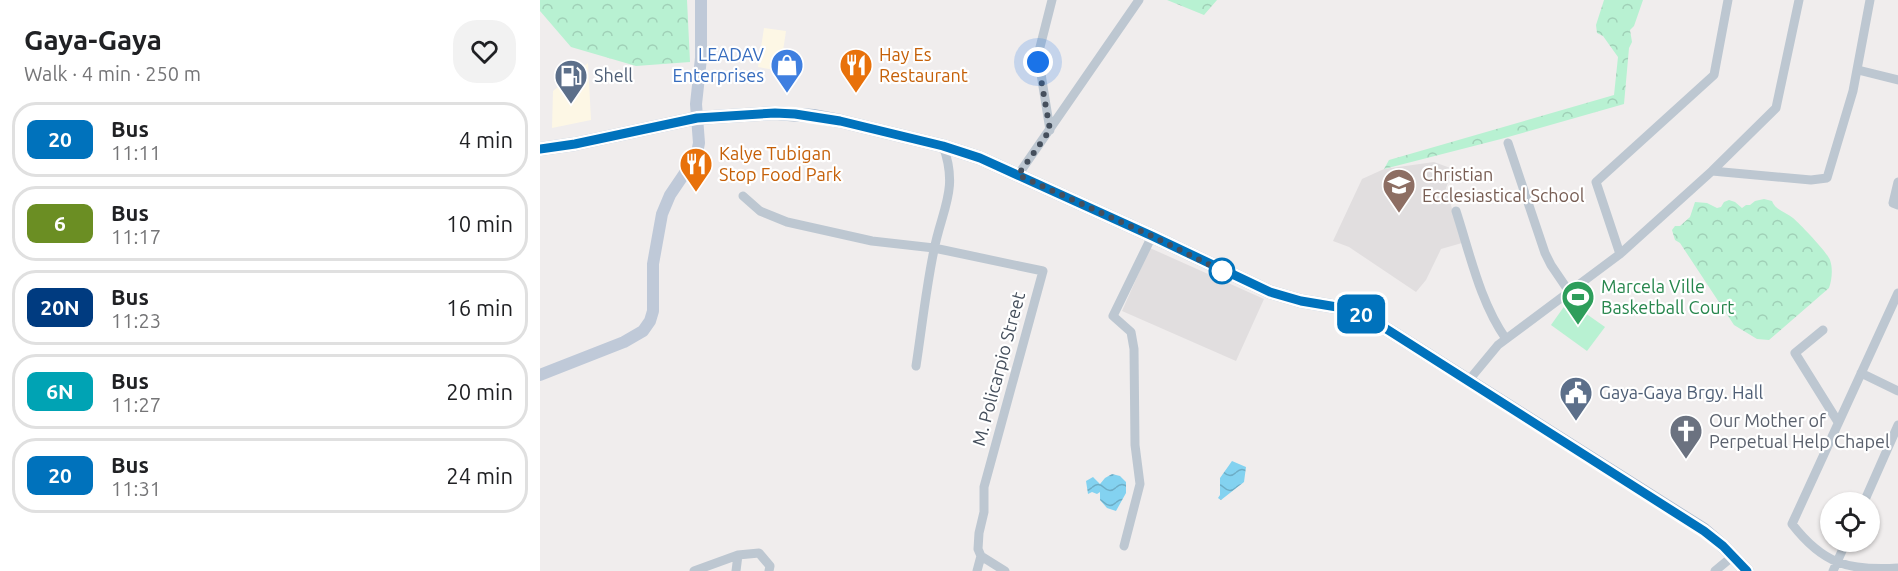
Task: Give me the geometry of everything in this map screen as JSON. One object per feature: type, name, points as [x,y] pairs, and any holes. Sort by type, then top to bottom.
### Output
[{"type":"main road","points":[[540,149],[575,144],[697,118],[761,113],[795,114],[840,121],[943,146],[980,158],[1270,292],[1301,301],[1349,309],[1366,316],[1704,531],[1747,571]]},
{"type":"street","points":[[540,375],[634,337],[646,328],[652,316],[654,264],[662,214],[670,195],[697,153],[699,143],[696,104],[702,39],[701,0]]},
{"type":"street","points":[[1050,130],[1038,55],[1052,0]]},
{"type":"street","points":[[1018,175],[1139,0]]},
{"type":"street","points":[[1620,254],[1596,182],[1714,75],[1728,0]]},
{"type":"street","points":[[1468,380],[1488,355],[1506,339],[1620,254],[1712,171],[1776,108],[1799,0]]},
{"type":"street","points":[[1712,171],[1811,180],[1827,178],[1858,70],[1870,0]]},
{"type":"street","points":[[1858,70],[1898,80]]},
{"type":"street","points":[[1508,143],[1545,253],[1570,293]]},
{"type":"street","points":[[916,366],[934,248],[948,196],[950,176],[948,159],[943,146]]},
{"type":"street","points":[[1898,182],[1893,203],[1898,205]]},
{"type":"street","name":"M. Policarpio Street","points":[[743,196],[760,211],[787,222],[872,241],[934,248],[1043,271],[984,487],[984,512],[978,549],[981,556]]},
{"type":"street","points":[[1456,211],[1488,308],[1506,339]]},
{"type":"street","points":[[1124,546],[1140,484],[1135,445],[1134,349],[1131,332],[1113,316],[1152,236]]},
{"type":"street","points":[[1898,293],[1792,524],[1815,550],[1835,567],[1870,570],[1898,568]]},
{"type":"street","points":[[1823,330],[1796,354],[1838,422]]},
{"type":"street","points":[[1861,373],[1898,391]]},
{"type":"street","points":[[1868,492],[1898,425]]},
{"type":"street","points":[[1835,567],[1842,552]]},
{"type":"street","points":[[700,570],[738,555],[759,553],[770,566],[769,571]]},
{"type":"street","points":[[736,571],[738,555]]},
{"type":"street","points":[[977,571],[981,556],[1005,571]]},
{"type":"street","points":[[1715,571],[1733,556]]},
{"type":"shaded area","points":[[764,28],[786,31],[780,71],[758,67]]},
{"type":"shaded area","name":"Shell","points":[[588,63],[591,120],[552,128],[553,91]]},
{"type":"shaded area","name":"Christian Ecclesiastical School","points":[[1434,162],[1453,169],[1446,188],[1462,243],[1441,249],[1426,280],[1416,292],[1349,247],[1333,241],[1362,179],[1384,169]]},
{"type":"shaded area","points":[[1150,248],[1264,299],[1236,361],[1122,311]]},
{"type":"green space","points":[[540,0],[687,0],[690,62],[636,66],[571,47],[540,11]]},
{"type":"green space","points":[[1167,0],[1217,0],[1204,15]]},
{"type":"green space","points":[[1604,0],[1643,0],[1634,26],[1630,30],[1632,42],[1629,48],[1624,104],[1384,169],[1389,160],[1614,95],[1618,57],[1603,36],[1597,33],[1596,25]]},
{"type":"green space","points":[[1764,199],[1772,201],[1776,207],[1793,218],[1807,232],[1828,256],[1832,270],[1829,288],[1769,340],[1757,339],[1734,325],[1680,243],[1675,240],[1672,230],[1690,217],[1695,202],[1707,203],[1717,208],[1729,200],[1742,208]]},
{"type":"green space","name":"Marcela Ville Basketball Court","points":[[1568,301],[1605,327],[1587,351],[1551,325]]},
{"type":"water","points":[[1232,461],[1246,467],[1244,482],[1221,500],[1218,498],[1220,478]]},
{"type":"water","points":[[1112,474],[1120,476],[1126,482],[1126,493],[1116,511],[1107,508],[1100,500],[1100,492],[1088,494],[1086,481],[1093,477],[1100,484]]},
{"type":"bus line","name":"20","points":[[540,149],[575,144],[697,118],[775,113],[840,121],[961,151],[1152,236],[1278,296],[1328,304],[1366,316],[1704,531],[1723,546],[1747,571]]},
{"type":"place","name":"LEADAV Enterprises","points":[[787,94]]},
{"type":"place","name":"Hay Es Restaurant","points":[[856,94]]},
{"type":"place","name":"Shell","points":[[571,105]]},
{"type":"place","name":"Kalye Tubigan Stop Food Park","points":[[696,193]]},
{"type":"place","name":"Christian Ecclesiastical School","points":[[1399,214]]},
{"type":"place","name":"Marcela Ville Basketball Court","points":[[1578,326]]},
{"type":"place","name":"Gaya-Gaya Brgy. Hall","points":[[1576,422]]},
{"type":"place","name":"Our Mother of Perpetual Help Chapel","points":[[1686,460]]},
{"type":"route","points":[[1038,62],[1050,130],[1018,175],[1152,236],[1222,271]]}]
